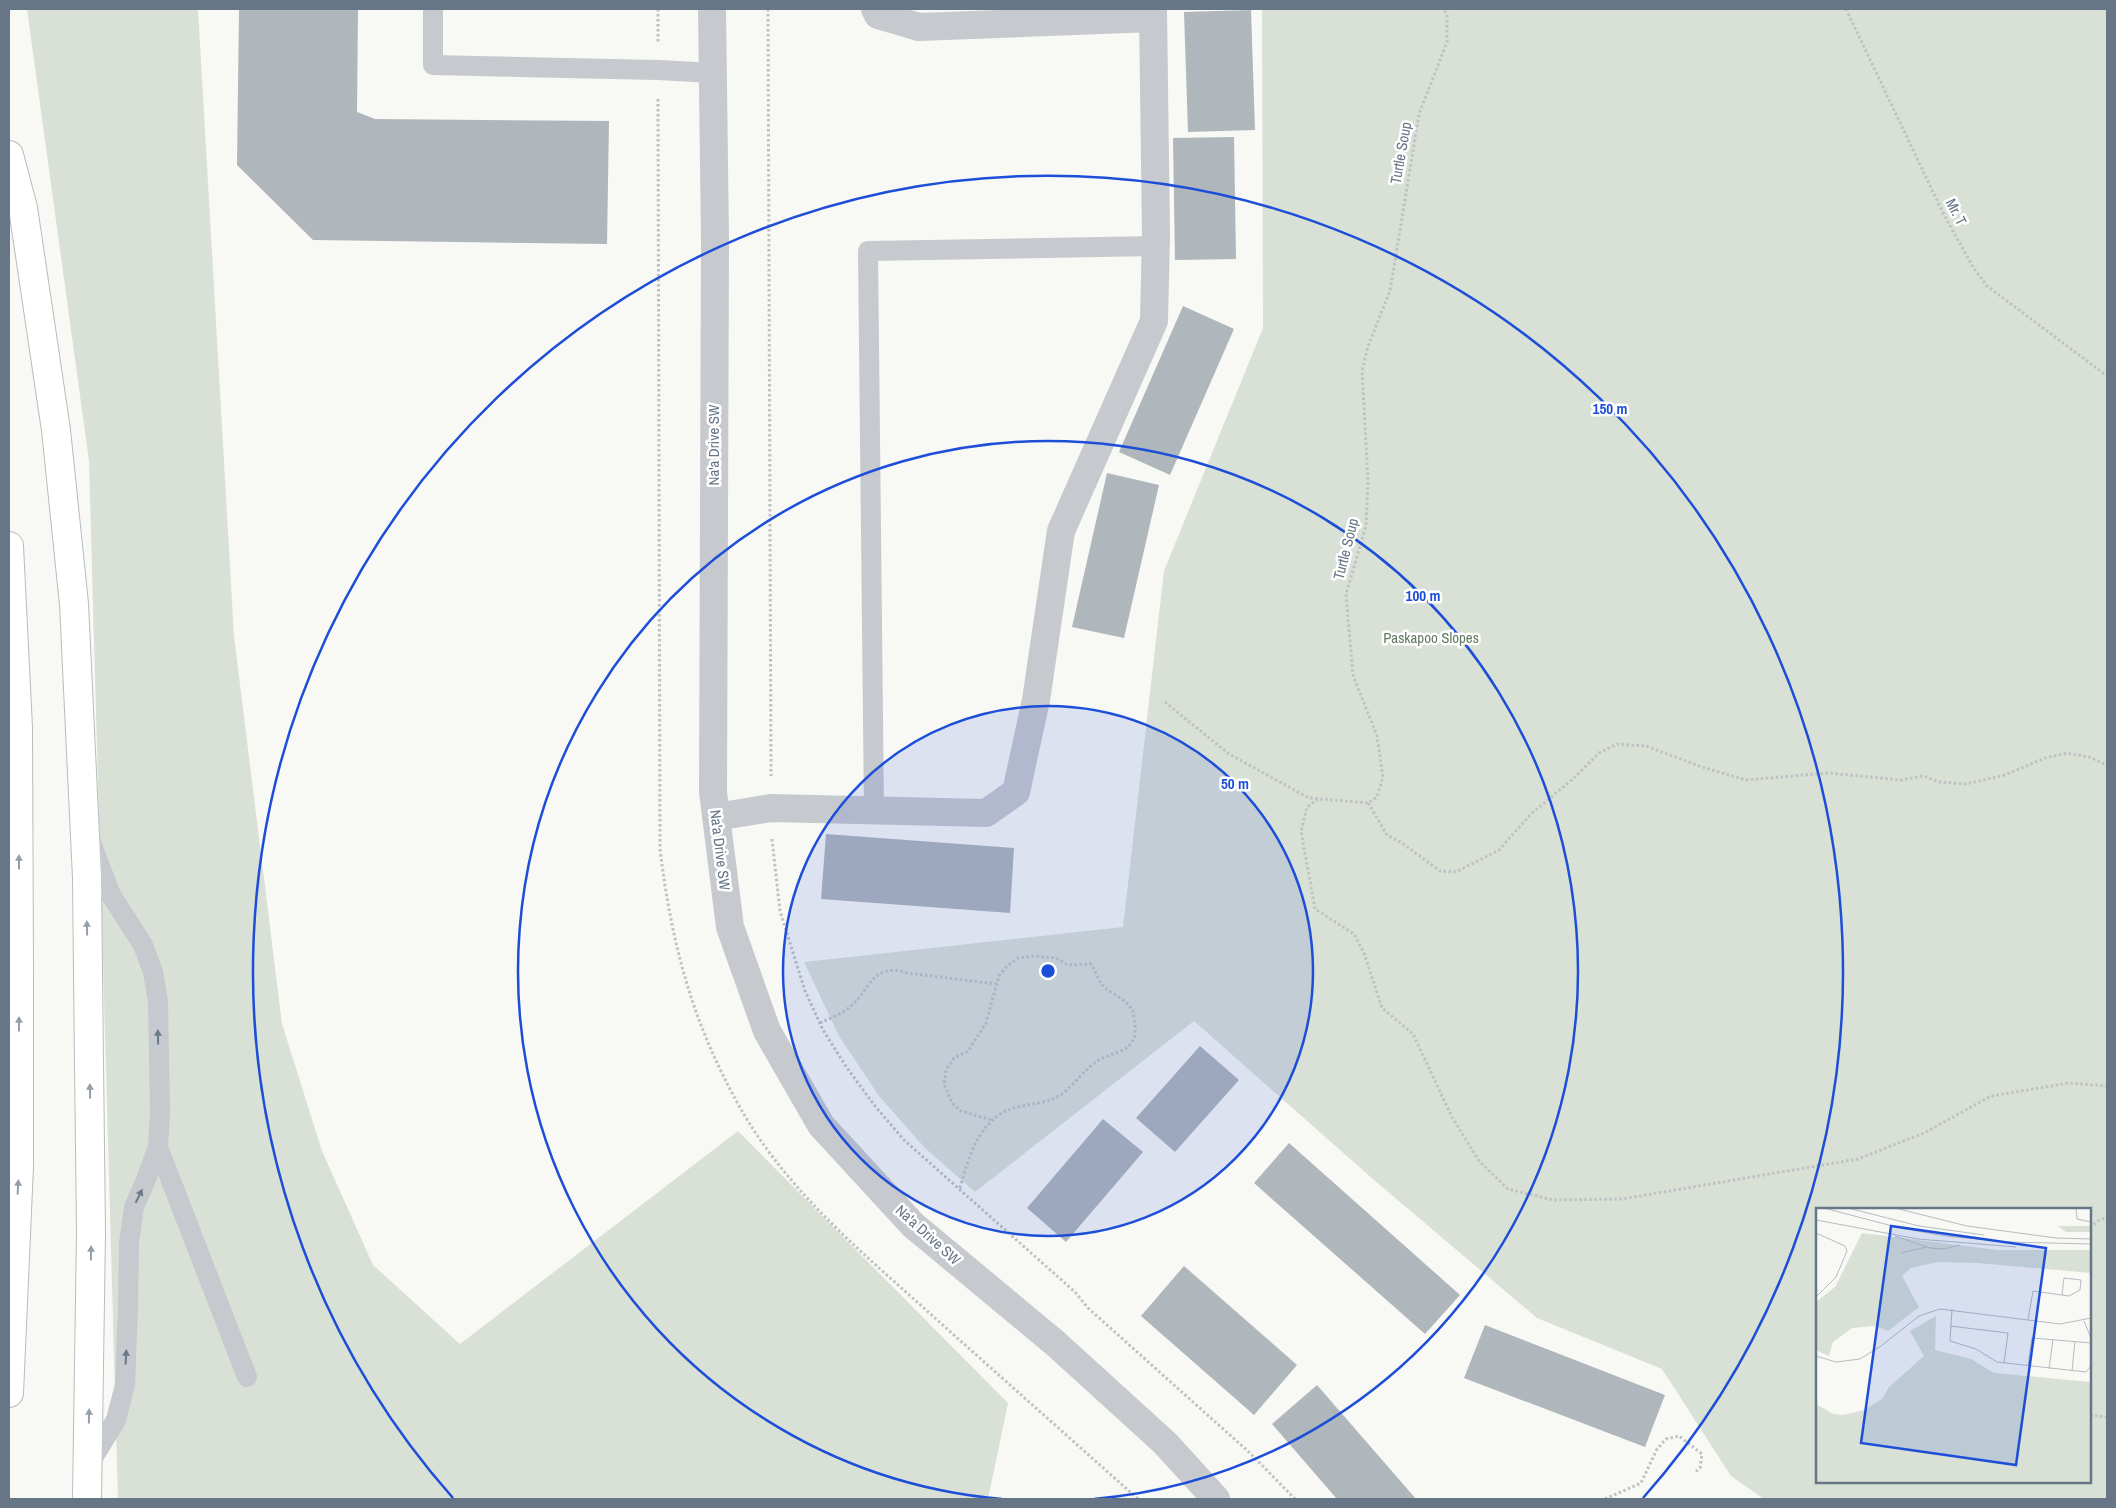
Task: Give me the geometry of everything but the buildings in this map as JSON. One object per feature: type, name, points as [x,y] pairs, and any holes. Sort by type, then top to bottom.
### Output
[{"type":"highway","points":[[9,155],[23,208],[56,430],[74,604],[84,823],[91,1222],[87,1499]]},
{"type":"highway","points":[[9,546],[18,728],[20,1011],[19,1166],[9,1393]]},
{"type":"street","name":"Na'a Drive SW","points":[[712,9],[716,240],[712,792],[730,927],[767,1031],[821,1125],[913,1226],[1055,1343],[1164,1443],[1216,1499]]},
{"type":"street","points":[[716,817],[771,808],[986,813],[1016,792],[1036,700],[1061,532],[1154,321],[1156,246],[1153,14],[919,27],[878,15],[875,9]]},
{"type":"lane","points":[[433,9],[433,65],[713,73]]},
{"type":"lane","points":[[874,811],[868,250],[1156,246]]},
{"type":"lane","points":[[84,823],[111,895],[142,945],[153,972],[158,1001],[160,1113],[158,1147],[146,1182],[134,1207],[129,1243],[125,1385],[116,1420],[88,1466]]},
{"type":"lane","points":[[158,1147],[247,1377]]},
{"type":"path","name":"Turtle Soup","points":[[1368,803],[1377,797],[1383,777],[1377,736],[1353,675],[1346,594],[1366,526],[1368,481],[1362,371],[1368,346],[1390,291],[1419,114],[1447,42],[1444,9]]},
{"type":"path","name":"Mr. T","points":[[1846,9],[1943,214],[1973,267],[1987,286],[2107,376]]},
{"type":"path","points":[[1164,702],[1229,754],[1309,798],[1368,803],[1387,835],[1402,843],[1440,871],[1456,872],[1499,850],[1531,814],[1574,778],[1599,753],[1617,744],[1646,746],[1702,767],[1746,780],[1828,773],[1901,780],[1923,776],[1940,782],[1966,784],[2005,775],[2044,758],[2067,753],[2089,757],[2107,765]]},
{"type":"path","points":[[1318,799],[1308,807],[1301,831],[1315,909],[1354,934],[1364,953],[1382,1008],[1413,1034],[1452,1117],[1479,1161],[1508,1189],[1553,1200],[1632,1198],[1858,1159],[1924,1133],[1991,1096],[2069,1083],[2107,1086]]},
{"type":"path","points":[[960,1189],[975,1144],[984,1129],[996,1116],[1052,1099],[1062,1094],[1080,1074],[1098,1060],[1127,1049],[1134,1039],[1135,1025],[1132,1010],[1102,985],[1097,972],[1091,964],[1068,965],[1056,958],[1046,956],[1018,958],[1007,966],[999,976],[986,1023],[968,1051],[954,1058],[946,1070],[944,1084],[952,1103],[960,1111],[992,1120]]},
{"type":"path","points":[[820,1023],[852,1006],[870,981],[879,974],[895,970],[997,984]]},
{"type":"path","points":[[2091,1227],[2107,1217]]},
{"type":"path","points":[[2091,1415],[2107,1417]]},
{"type":"path","points":[[1606,1499],[1641,1483],[1657,1448],[1666,1439],[1679,1436],[1702,1454],[1700,1468],[1694,1473]]},
{"type":"green space","points":[[27,9],[198,9],[234,636],[282,1024],[322,1151],[373,1265],[460,1344],[738,1131],[1008,1403],[988,1499],[118,1499],[89,461]]},
{"type":"green space","name":"Paskapoo Slopes","points":[[1262,9],[2107,9],[2107,1499],[1764,1499],[1731,1476],[1662,1369],[1537,1318],[1374,1180],[1194,1021],[975,1192],[925,1148],[879,1096],[839,1036],[804,962],[1123,927],[1164,571],[1263,328]]}]
